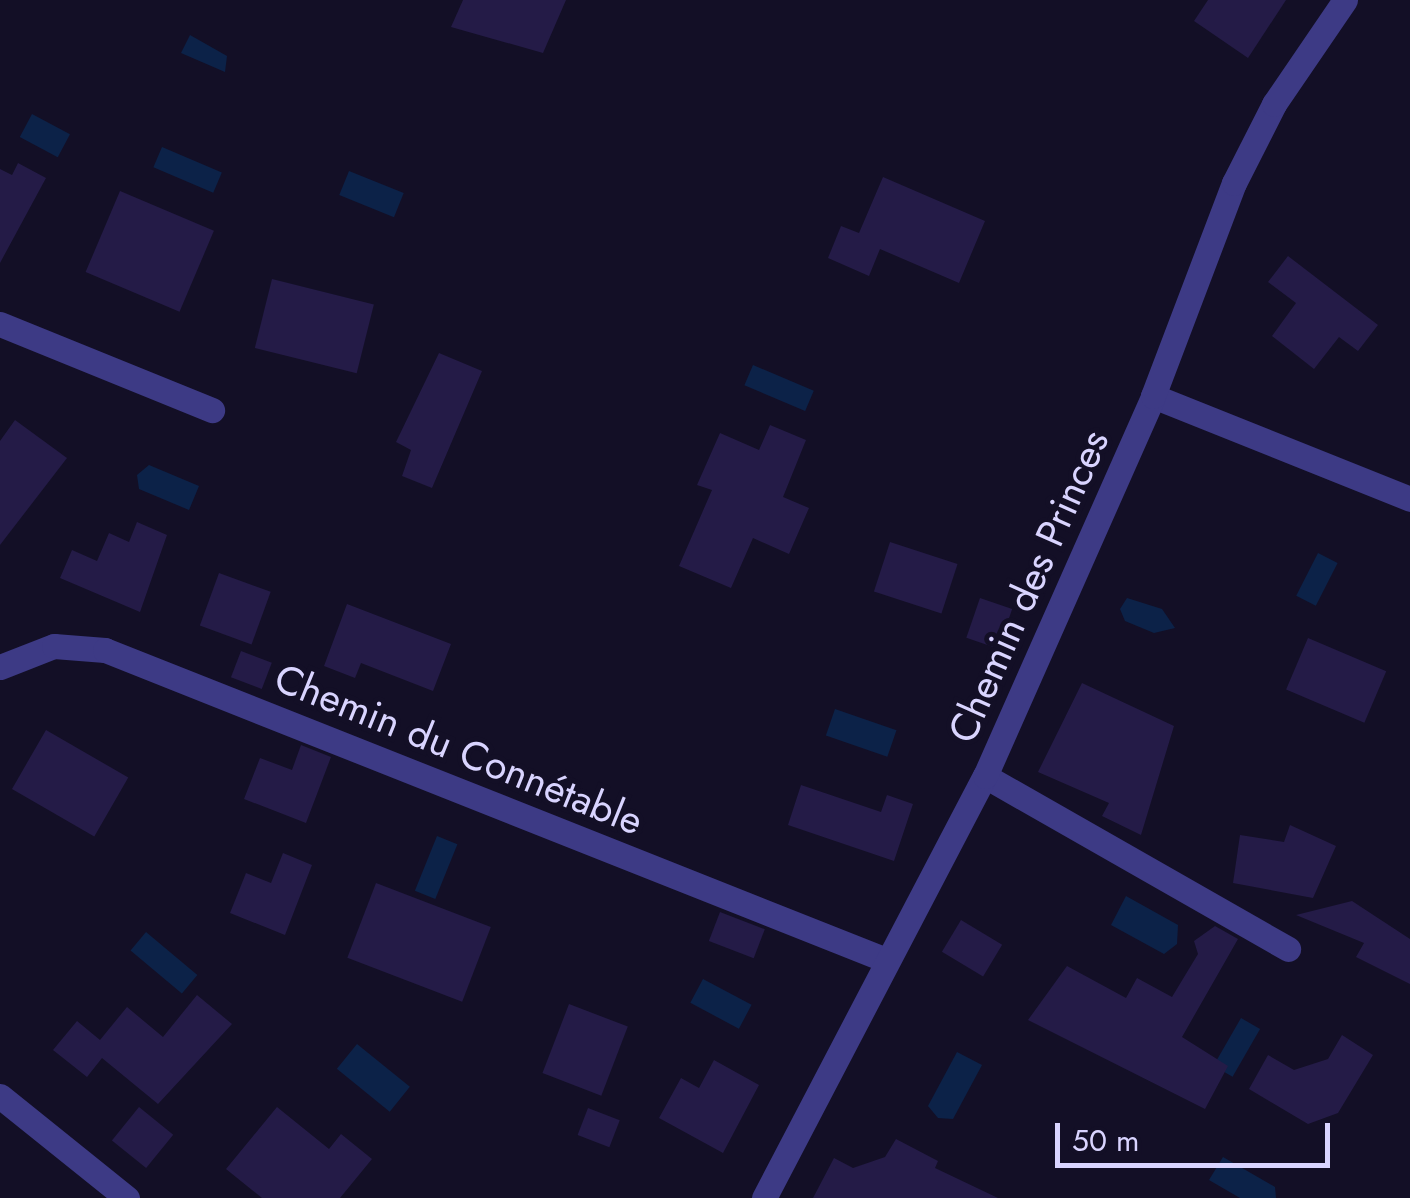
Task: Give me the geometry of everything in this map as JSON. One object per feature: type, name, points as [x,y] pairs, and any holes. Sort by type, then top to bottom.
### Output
[{"type":"street","name":"Chemin des Princes","points":[[764,1198],[985,776],[1153,396],[1234,183],[1274,104],[1346,0]]},
{"type":"street","points":[[0,324],[212,410]]},
{"type":"street","points":[[1153,396],[1410,499]]},
{"type":"street","name":"Chemin du Connétable","points":[[0,668],[54,646],[104,650],[886,960]]},
{"type":"street","points":[[985,776],[1288,949]]},
{"type":"street","points":[[0,1096],[128,1198]]},
{"type":"water","points":[[190,35],[227,56],[225,72],[181,53]]},
{"type":"water","points":[[32,114],[70,134],[58,157],[20,137]]},
{"type":"water","points":[[162,147],[222,172],[213,193],[153,167]]},
{"type":"water","points":[[349,171],[404,193],[394,217],[339,195]]},
{"type":"water","points":[[753,365],[814,391],[805,411],[744,385]]},
{"type":"water","points":[[149,465],[199,486],[189,510],[139,489],[137,475]]},
{"type":"water","points":[[1318,553],[1338,563],[1316,606],[1296,596]]},
{"type":"water","points":[[1127,598],[1162,609],[1175,628],[1154,633],[1125,621],[1120,609]]},
{"type":"water","points":[[835,709],[896,730],[887,757],[826,735]]},
{"type":"water","points":[[437,836],[457,844],[435,899],[415,891]]},
{"type":"water","points":[[1126,896],[1178,925],[1177,944],[1164,954],[1111,925]]},
{"type":"water","points":[[146,932],[197,975],[182,993],[131,950]]},
{"type":"water","points":[[703,979],[752,1005],[739,1029],[690,1003]]},
{"type":"water","points":[[1241,1018],[1260,1029],[1233,1077],[1214,1066]]},
{"type":"water","points":[[357,1044],[410,1087],[390,1112],[337,1069]]},
{"type":"water","points":[[957,1052],[982,1065],[953,1119],[938,1118],[928,1106]]},
{"type":"water","points":[[1223,1157],[1275,1187],[1276,1198],[1240,1198],[1209,1180]]},
{"type":"building","points":[[463,0],[566,0],[543,53],[451,27]]},
{"type":"building","points":[[1208,0],[1286,0],[1248,58],[1194,21]]},
{"type":"building","points":[[18,163],[46,178],[0,263],[0,169],[12,175]]},
{"type":"building","points":[[883,177],[985,221],[959,283],[880,249],[869,276],[828,258],[841,226],[859,233]]},
{"type":"building","points":[[120,191],[214,231],[180,312],[86,272]]},
{"type":"building","points":[[1288,256],[1378,325],[1358,351],[1339,337],[1314,369],[1272,336],[1296,303],[1268,282]]},
{"type":"building","points":[[272,279],[374,304],[357,373],[255,348]]},
{"type":"building","points":[[439,353],[482,371],[432,488],[402,476],[411,450],[396,442]]},
{"type":"building","points":[[15,420],[67,458],[0,545],[0,441]]},
{"type":"building","points":[[770,425],[806,440],[783,497],[809,508],[789,554],[753,538],[731,588],[679,566],[712,490],[697,485],[720,433],[759,450]]},
{"type":"building","points":[[137,522],[167,535],[140,612],[60,578],[72,550],[97,561],[109,533],[129,542]]},
{"type":"building","points":[[890,542],[958,564],[941,613],[874,591]]},
{"type":"building","points":[[219,573],[271,592],[252,644],[200,626]]},
{"type":"building","points":[[980,598],[1012,609],[998,649],[966,638]]},
{"type":"building","points":[[347,604],[451,644],[433,691],[361,663],[355,678],[324,666]]},
{"type":"building","points":[[1308,638],[1386,671],[1364,723],[1286,690]]},
{"type":"building","points":[[241,651],[272,663],[262,689],[231,677]]},
{"type":"building","points":[[1082,683],[1174,726],[1141,835],[1102,816],[1109,803],[1038,772]]},
{"type":"building","points":[[46,730],[128,778],[94,836],[12,789]]},
{"type":"building","points":[[301,745],[331,757],[306,823],[244,799],[260,758],[292,770]]},
{"type":"building","points":[[801,785],[881,812],[887,795],[913,804],[894,861],[788,825]]},
{"type":"building","points":[[1290,825],[1336,846],[1313,898],[1233,883],[1240,835],[1284,842]]},
{"type":"building","points":[[283,853],[312,865],[285,935],[230,913],[246,873],[271,883]]},
{"type":"building","points":[[376,883],[491,927],[462,1002],[347,958]]},
{"type":"building","points":[[1352,901],[1410,939],[1410,984],[1356,957],[1364,943],[1296,915]]},
{"type":"building","points":[[720,912],[765,929],[754,958],[709,941]]},
{"type":"building","points":[[961,920],[1002,945],[983,976],[942,952]]},
{"type":"building","points":[[1215,926],[1238,939],[1182,1037],[1228,1066],[1205,1109],[1028,1020],[1067,966],[1126,998],[1137,978],[1172,997],[1198,954],[1194,941]]},
{"type":"building","points":[[197,995],[232,1024],[158,1104],[102,1058],[87,1077],[53,1050],[77,1021],[100,1040],[127,1007],[163,1037]]},
{"type":"building","points":[[569,1004],[628,1027],[601,1096],[542,1073]]},
{"type":"building","points":[[1342,1035],[1373,1055],[1338,1113],[1308,1124],[1249,1089],[1268,1055],[1294,1070],[1328,1059]]},
{"type":"building","points":[[714,1060],[759,1085],[723,1153],[659,1118],[681,1078],[699,1088]]},
{"type":"building","points":[[139,1107],[173,1135],[146,1168],[112,1140]]},
{"type":"building","points":[[277,1107],[329,1149],[341,1134],[372,1159],[340,1198],[262,1198],[226,1169]]},
{"type":"building","points":[[588,1108],[620,1120],[609,1147],[578,1135]]},
{"type":"building","points":[[896,1139],[938,1161],[935,1168],[998,1198],[813,1198],[834,1158],[853,1168],[885,1157]]}]
